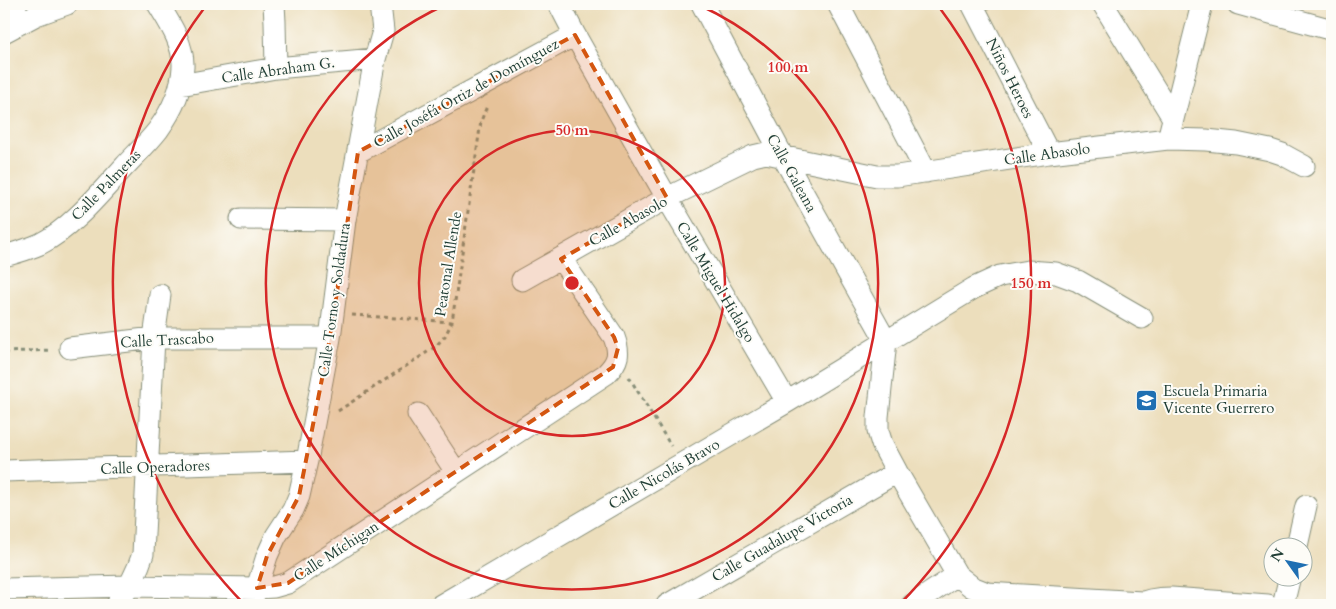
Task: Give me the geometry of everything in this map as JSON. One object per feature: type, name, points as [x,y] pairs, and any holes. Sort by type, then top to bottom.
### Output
[{"type":"street","points":[[13,20],[36,15],[67,4]]},
{"type":"street","name":"Calle Palmeras","points":[[4,256],[40,244],[64,228],[92,202],[158,130],[172,107],[180,85],[183,65],[179,43],[158,4]]},
{"type":"street","points":[[274,4],[276,68]]},
{"type":"street","name":"Calle Torno y Soldadura","points":[[253,597],[276,536],[293,510],[299,496],[307,461],[330,338],[345,220],[375,59],[384,30],[380,4]]},
{"type":"street","name":"Calle Miguel Hidalgo","points":[[559,4],[667,198],[787,402]]},
{"type":"street","name":"Calle Galeana","points":[[702,4],[782,155],[886,341]]},
{"type":"street","points":[[838,4],[926,172]]},
{"type":"street","name":"Niños Heroes","points":[[972,4],[1049,153]]},
{"type":"street","points":[[1103,4],[1173,118]]},
{"type":"street","points":[[1168,139],[1202,4]]},
{"type":"street","points":[[1238,4],[1328,29]]},
{"type":"street","name":"Calle Joséfá Ortiz de Domínguez","points":[[358,152],[575,34]]},
{"type":"street","name":"Calle Abraham G.","points":[[180,85],[276,68],[375,59]]},
{"type":"street","name":"Calle Abasolo","points":[[522,280],[667,198],[753,156],[766,152],[877,176],[897,176],[1049,153],[1168,139],[1236,143],[1282,154],[1304,166]]},
{"type":"street","points":[[241,219],[345,220]]},
{"type":"street","points":[[561,258],[614,337],[618,348],[617,357]]},
{"type":"street","name":"Calle Nicolás Bravo","points":[[441,605],[787,402],[974,288],[1000,276],[1028,271],[1056,273],[1078,281],[1142,318]]},
{"type":"street","points":[[117,605],[130,586],[143,554],[154,338],[160,295]]},
{"type":"street","name":"Calle Trascabo","points":[[70,348],[154,338],[330,338]]},
{"type":"street","points":[[886,341],[878,417],[878,431],[882,444],[957,575],[972,587],[987,593],[1139,604],[1155,598],[1171,598],[1268,605]]},
{"type":"street","name":"Calle Míchigan","points":[[4,589],[130,586],[253,597],[288,583],[606,374],[613,366],[617,357]]},
{"type":"street","points":[[418,414],[456,472]]},
{"type":"street","name":"Calle Operadores","points":[[4,471],[307,461]]},
{"type":"street","name":"Calle Guadalupe Victoria","points":[[667,605],[897,472]]},
{"type":"street","points":[[1298,536],[1306,506]]},
{"type":"street","points":[[912,605],[957,575]]},
{"type":"street","points":[[1283,605],[1288,586]]},
{"type":"path","name":"Peatonal Allende","points":[[314,426],[435,347],[445,336],[452,322],[481,122],[487,106],[506,72]]},
{"type":"path","points":[[333,314],[452,322]]},
{"type":"path","points":[[4,352],[70,348]]},
{"type":"path","points":[[617,357],[682,464]]},
{"type":"highlighted area","points":[[575,35],[667,198],[561,259],[614,337],[618,348],[613,367],[288,583],[257,588],[267,556],[299,496],[330,338],[358,152]]},
{"type":"place","name":"Escuela Primaria Vicente Guerrero","points":[[1147,400]]}]
